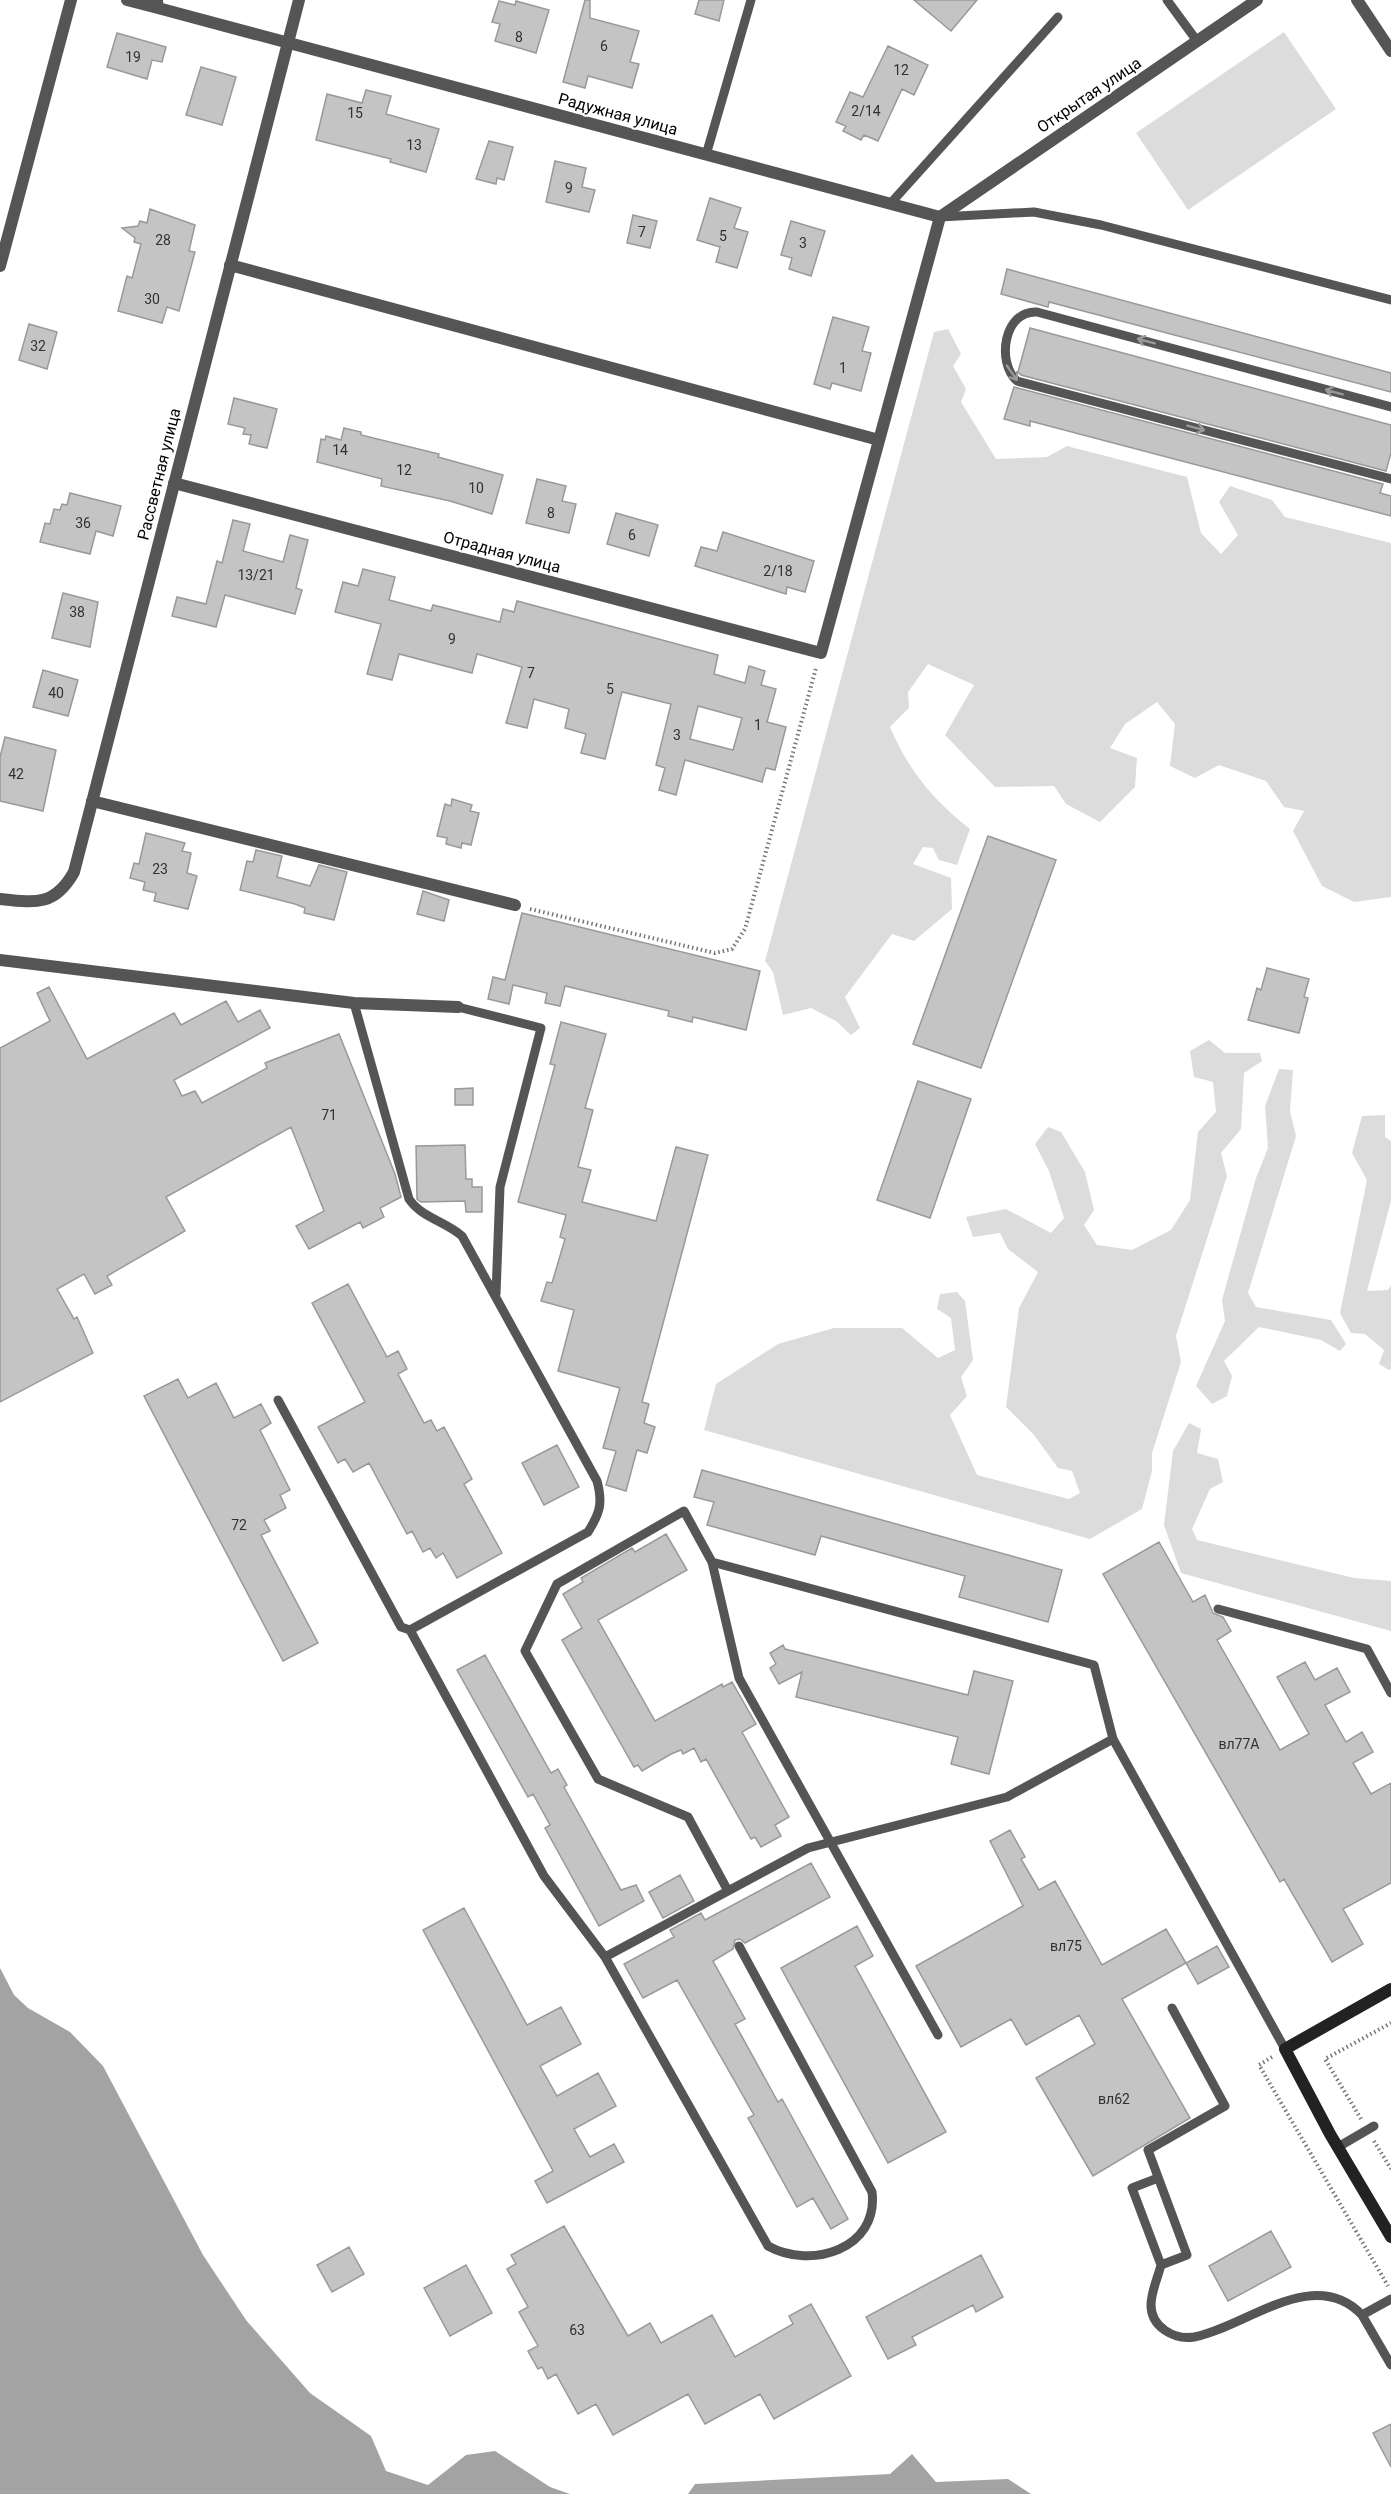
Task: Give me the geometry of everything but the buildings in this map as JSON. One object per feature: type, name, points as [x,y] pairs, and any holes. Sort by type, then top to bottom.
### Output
[{"type":"street","points":[[0,266],[71,0]]},
{"type":"street","name":"Радужная улица","points":[[128,0],[157,4],[288,43],[940,217]]},
{"type":"street","name":"Рассветная улица","points":[[0,899],[27,902],[51,898],[64,890],[74,872],[299,0]]},
{"type":"street","name":"Открытая улица","points":[[940,217],[1257,0]]},
{"type":"street","points":[[1357,0],[1391,51]]},
{"type":"street","points":[[821,653],[940,217]]},
{"type":"street","points":[[230,265],[879,440]]},
{"type":"street","name":"Отрадная улица","points":[[174,483],[821,653]]},
{"type":"street","points":[[92,801],[515,905]]},
{"type":"street","points":[[0,960],[354,1003],[458,1007]]},
{"type":"street","points":[[1391,1989],[1285,2049],[1338,2147],[1391,2237]]},
{"type":"lane","points":[[706,155],[751,0]]},
{"type":"lane","points":[[1167,0],[1197,41]]},
{"type":"lane","points":[[890,204],[1058,17]]},
{"type":"lane","points":[[940,217],[1034,212],[1101,225],[1391,300]]},
{"type":"lane","points":[[1391,407],[1037,312],[1028,312],[1015,321],[1005,350],[1007,367],[1017,381],[1391,479]]},
{"type":"lane","points":[[278,1400],[401,1628],[410,1630],[588,1532],[599,1515],[602,1499],[597,1481],[462,1236],[451,1226],[424,1215],[409,1199],[354,1003]]},
{"type":"lane","points":[[458,1007],[541,1028],[500,1187],[496,1295]]},
{"type":"lane","points":[[728,1891],[688,1817],[598,1779],[525,1651],[557,1584],[684,1511],[712,1562],[739,1678],[938,2035]]},
{"type":"lane","points":[[712,1562],[1095,1665],[1113,1739],[1285,2049]]},
{"type":"lane","points":[[1218,1609],[1367,1649],[1391,1693]]},
{"type":"lane","points":[[410,1630],[543,1876],[605,1957],[768,2246],[791,2256],[826,2254],[859,2236],[871,2214],[872,2192],[739,1946]]},
{"type":"lane","points":[[605,1957],[807,1848],[1007,1797],[1113,1739]]},
{"type":"lane","points":[[1161,2265],[1187,2255],[1148,2150],[1225,2106],[1172,2008]]},
{"type":"lane","points":[[1338,2147],[1371,2127]]},
{"type":"lane","points":[[1158,2178],[1132,2188],[1161,2265],[1151,2308],[1156,2322],[1174,2336],[1195,2337],[1280,2302],[1313,2297],[1346,2303],[1362,2315],[1391,2365]]},
{"type":"lane","points":[[1362,2315],[1391,2299]]},
{"type":"path","points":[[515,905],[715,953],[732,949],[745,929],[821,653]]},
{"type":"path","points":[[1391,2023],[1325,2059],[1371,2127],[1391,2169]]},
{"type":"path","points":[[1285,2049],[1259,2065],[1391,2292]]},
{"type":"shaded area","points":[[1284,32],[1336,109],[1188,210],[1136,133]]},
{"type":"shaded area","points":[[948,329],[961,354],[953,366],[966,389],[961,402],[996,459],[1047,457],[1067,446],[1187,477],[1201,533],[1221,554],[1238,535],[1219,502],[1230,486],[1272,500],[1285,517],[1391,543],[1391,897],[1354,902],[1322,886],[1293,831],[1304,811],[1284,807],[1266,781],[1219,765],[1195,778],[1170,766],[1175,724],[1157,702],[1125,724],[1110,748],[1137,758],[1135,787],[1100,822],[1066,804],[1054,786],[995,787],[945,735],[974,685],[928,664],[908,692],[909,708],[890,727],[905,757],[923,784],[970,829],[957,865],[939,860],[933,848],[923,847],[913,864],[951,878],[952,909],[914,941],[892,934],[845,997],[860,1028],[851,1035],[836,1021],[811,1008],[783,1015],[773,972],[765,961],[934,332]]},
{"type":"shaded area","points":[[1209,1040],[1225,1053],[1260,1053],[1262,1061],[1244,1073],[1241,1129],[1221,1153],[1227,1176],[1176,1336],[1181,1362],[1152,1453],[1152,1471],[1142,1509],[1090,1539],[704,1430],[716,1384],[778,1344],[834,1328],[902,1328],[938,1358],[955,1350],[951,1318],[937,1309],[940,1294],[957,1292],[965,1301],[973,1360],[961,1377],[967,1396],[950,1415],[977,1475],[1069,1499],[1080,1493],[1072,1471],[1058,1468],[1034,1435],[1006,1407],[1019,1308],[1038,1272],[1008,1249],[1000,1233],[973,1237],[966,1217],[1006,1209],[1051,1233],[1064,1218],[1049,1171],[1035,1144],[1048,1127],[1061,1132],[1085,1172],[1094,1210],[1084,1225],[1097,1245],[1132,1250],[1171,1230],[1190,1200],[1198,1132],[1216,1112],[1213,1082],[1194,1077],[1190,1051]]},
{"type":"shaded area","points":[[1279,1069],[1293,1070],[1290,1111],[1296,1136],[1248,1293],[1256,1307],[1331,1320],[1346,1344],[1340,1351],[1321,1340],[1259,1327],[1224,1361],[1232,1376],[1227,1396],[1212,1404],[1196,1386],[1225,1321],[1222,1300],[1256,1178],[1268,1148],[1265,1106]]},
{"type":"shaded area","points":[[1385,1115],[1385,1137],[1391,1141],[1391,1201],[1367,1291],[1388,1290],[1391,1285],[1391,1369],[1389,1370],[1379,1364],[1384,1350],[1365,1334],[1351,1333],[1340,1313],[1367,1180],[1352,1153],[1362,1116]]},
{"type":"shaded area","points":[[1189,1423],[1201,1429],[1197,1453],[1218,1459],[1223,1482],[1210,1489],[1192,1529],[1197,1540],[1354,1578],[1391,1581],[1391,1631],[1181,1573],[1164,1525],[1173,1451]]},
{"type":"shaded area","points":[[0,1968],[14,1995],[28,2008],[70,2032],[103,2066],[203,2255],[246,2320],[310,2393],[371,2436],[386,2471],[428,2485],[466,2455],[495,2451],[550,2487],[570,2494],[0,2494]]},
{"type":"shaded area","points":[[912,2454],[936,2482],[1008,2479],[1031,2494],[688,2494],[695,2484],[890,2474]]}]
